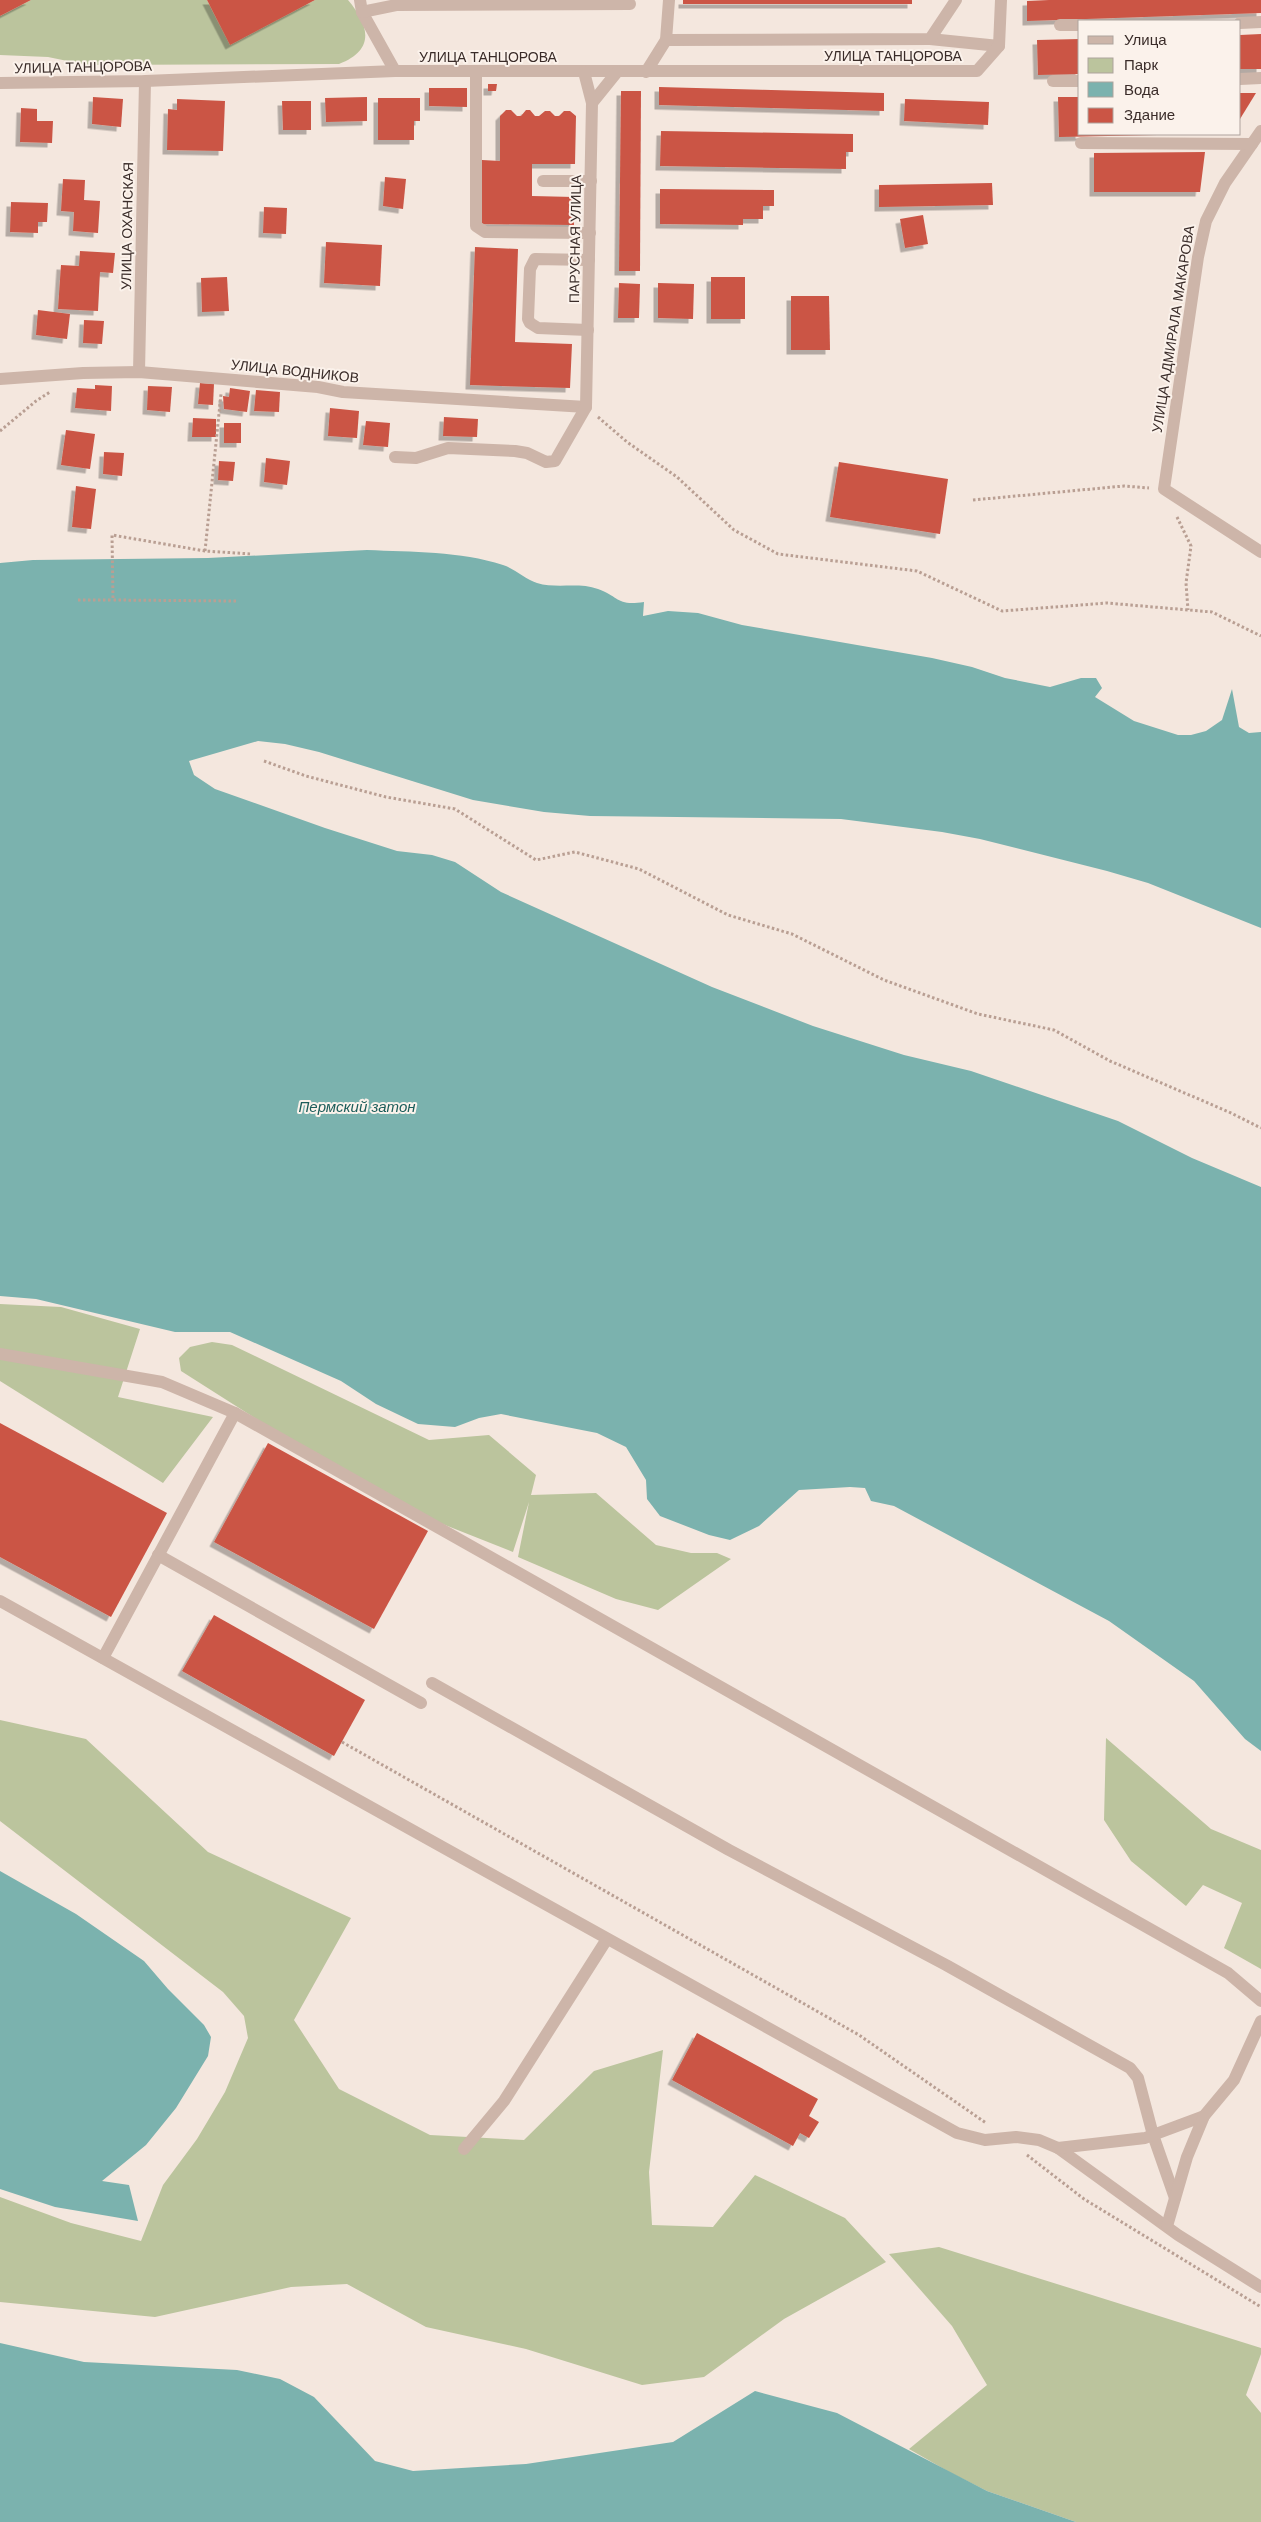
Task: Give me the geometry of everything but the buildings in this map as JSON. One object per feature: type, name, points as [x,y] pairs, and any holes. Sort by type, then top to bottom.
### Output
[{"type":"street","points":[[646,72],[666,40],[669,0]]},
{"type":"street","points":[[930,39],[956,0]]},
{"type":"street","points":[[666,40],[930,39],[999,46],[1001,0]]},
{"type":"street","points":[[395,71],[361,6],[630,4]]},
{"type":"street","points":[[1241,23],[1261,22]]},
{"type":"street","points":[[1060,25],[1078,25]]},
{"type":"street","name":"УЛИЦА ТАНЦОРОВА","points":[[0,83],[145,81],[395,71],[977,71],[999,46]]},
{"type":"street","points":[[476,72],[476,226],[485,232],[590,233]]},
{"type":"street","name":"ПАРУСНАЯ УЛИЦА","points":[[584,72],[592,102],[586,406]]},
{"type":"street","points":[[592,102],[617,72]]},
{"type":"street","points":[[1241,79],[1261,78]]},
{"type":"street","name":"УЛИЦА ОХАНСКАЯ","points":[[139,372],[145,81]]},
{"type":"street","points":[[1053,81],[1078,81]]},
{"type":"street","name":"УЛИЦА АДМИРАЛА МАКАРОВА","points":[[1164,488],[1198,257],[1206,221],[1225,182],[1261,130]]},
{"type":"street","points":[[1081,142],[1252,144]]},
{"type":"street","points":[[543,181],[591,181]]},
{"type":"street","points":[[588,330],[538,328],[530,324],[528,319],[530,269],[535,259],[589,260]]},
{"type":"street","name":"УЛИЦА ВОДНИКОВ","points":[[0,378],[139,372],[318,387],[343,392],[586,406]]},
{"type":"street","points":[[395,457],[416,458],[448,448],[515,451],[527,453],[546,462],[555,462],[586,406]]},
{"type":"street","points":[[1164,488],[1261,552]]},
{"type":"street","points":[[0,1354],[162,1382],[235,1413],[1228,1973],[1261,2001]]},
{"type":"street","points":[[103,1658],[235,1413]]},
{"type":"street","points":[[158,1555],[421,1703]]},
{"type":"street","points":[[0,1601],[957,2133],[985,2140],[1016,2137],[1039,2140],[1058,2148],[1167,2226],[1261,2287]]},
{"type":"street","points":[[432,1683],[729,1850],[946,1965],[1130,2068],[1138,2078],[1153,2135],[1175,2198]]},
{"type":"street","points":[[464,2149],[504,2101],[607,1938]]},
{"type":"street","points":[[1167,2226],[1187,2157],[1204,2116],[1234,2080],[1261,2021]]},
{"type":"street","points":[[1058,2148],[1145,2138],[1204,2116]]},
{"type":"path","points":[[204,551],[222,379]]},
{"type":"path","points":[[0,432],[36,401],[51,391]]},
{"type":"path","points":[[586,406],[627,442],[677,477],[734,530],[778,554],[917,571],[1002,611],[1106,603],[1212,612],[1261,636]]},
{"type":"path","points":[[973,500],[1124,486],[1164,488]]},
{"type":"path","points":[[1176,513],[1190,546],[1186,584],[1188,610]]},
{"type":"path","points":[[112,600],[112,536],[204,551],[252,554]]},
{"type":"path","points":[[78,600],[236,601]]},
{"type":"path","points":[[264,761],[306,776],[386,798],[455,809],[536,860],[575,852],[639,869],[728,915],[792,934],[884,980],[978,1014],[1054,1030],[1110,1061],[1229,1112],[1261,1128]]},
{"type":"path","points":[[342,1742],[859,2035],[907,2066],[1004,2138]]},
{"type":"path","points":[[1026,2154],[1084,2199],[1261,2307]]},
{"type":"green space","points":[[31,0],[207,0],[230,44],[315,0],[348,0],[361,19],[365,36],[364,44],[359,52],[339,64],[87,65],[48,57],[0,55],[0,16]]},
{"type":"green space","points":[[0,1304],[61,1307],[140,1329],[118,1397],[213,1417],[163,1483],[0,1381]]},
{"type":"green space","points":[[212,1342],[232,1345],[429,1440],[489,1435],[536,1475],[531,1495],[596,1493],[656,1545],[691,1553],[717,1553],[731,1559],[658,1610],[616,1599],[518,1557],[529,1502],[513,1552],[387,1502],[181,1371],[179,1358],[190,1347]]},
{"type":"green space","points":[[0,1720],[86,1739],[208,1852],[351,1918],[294,2020],[339,2089],[430,2135],[524,2140],[594,2071],[663,2050],[649,2172],[652,2225],[713,2227],[755,2175],[845,2218],[886,2262],[784,2319],[704,2377],[642,2385],[526,2349],[426,2327],[347,2284],[291,2287],[155,2317],[0,2302],[0,2197],[71,2223],[141,2241],[163,2185],[197,2139],[225,2092],[248,2038],[244,2016],[223,1992],[0,1821]]},
{"type":"green space","points":[[1106,1738],[1211,1829],[1261,1850],[1261,1969],[1224,1948],[1242,1903],[1203,1885],[1186,1906],[1131,1861],[1104,1820]]},
{"type":"green space","points":[[939,2247],[1261,2348],[1261,2354],[1246,2395],[1261,2413],[1261,2522],[1076,2522],[987,2491],[909,2449],[987,2385],[952,2326],[889,2254]]},
{"type":"water","name":"Пермский затон","points":[[367,550],[436,553],[487,560],[503,565],[528,579],[544,585],[591,587],[623,602],[644,602],[643,616],[668,611],[698,613],[742,625],[932,658],[972,667],[1005,678],[1050,687],[1081,678],[1096,678],[1102,688],[1095,697],[1134,721],[1178,735],[1191,735],[1206,731],[1222,720],[1232,689],[1239,727],[1249,733],[1261,732],[1261,928],[1148,883],[980,839],[942,832],[841,819],[590,816],[544,812],[473,800],[319,752],[285,744],[258,741],[189,761],[194,775],[215,789],[397,851],[432,855],[455,862],[501,892],[712,987],[813,1026],[904,1055],[971,1071],[1118,1121],[1192,1158],[1261,1187],[1261,1751],[1245,1739],[1194,1681],[1109,1621],[894,1506],[871,1501],[865,1488],[799,1490],[759,1526],[730,1540],[709,1535],[660,1516],[647,1499],[646,1480],[626,1447],[597,1433],[501,1414],[479,1418],[455,1427],[418,1424],[376,1404],[341,1381],[230,1332],[175,1332],[36,1299],[0,1296],[0,563],[33,560],[208,558]]},
{"type":"water","points":[[0,1871],[76,1914],[144,1961],[168,1989],[204,2025],[211,2037],[208,2056],[176,2108],[146,2145],[102,2181],[129,2185],[138,2221],[55,2207],[0,2189]]},
{"type":"water","points":[[0,2343],[84,2362],[237,2370],[280,2379],[314,2397],[375,2461],[413,2471],[526,2464],[673,2442],[755,2391],[837,2413],[987,2491],[1076,2522],[0,2522]]}]
